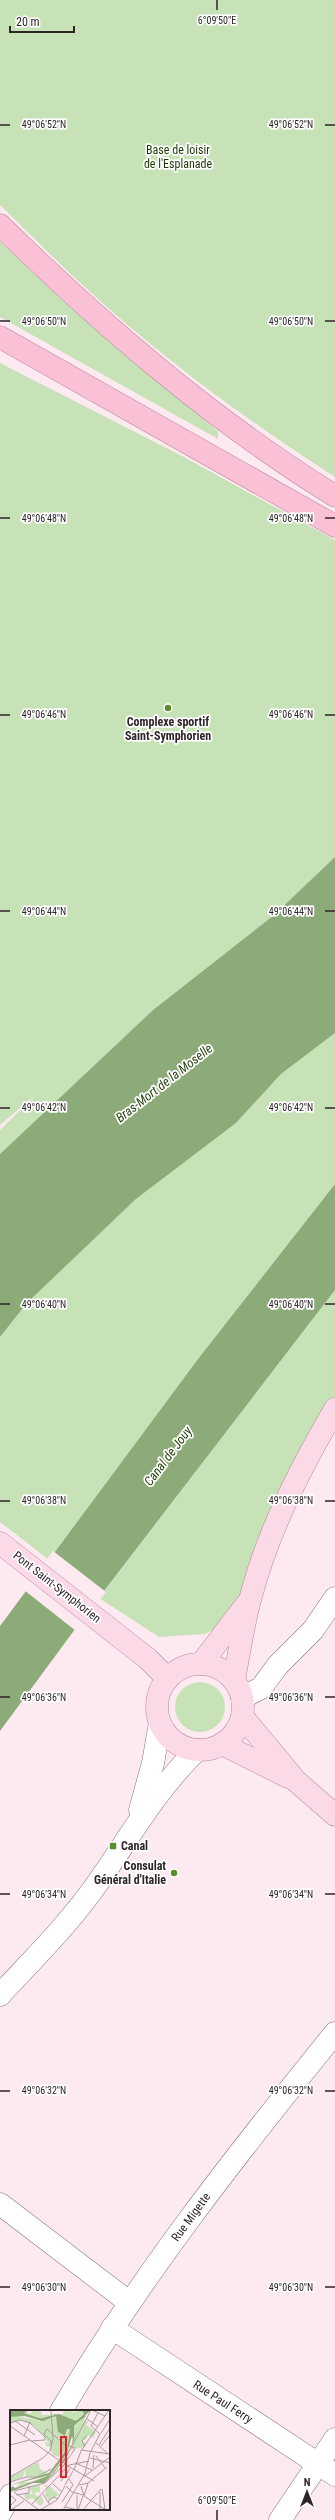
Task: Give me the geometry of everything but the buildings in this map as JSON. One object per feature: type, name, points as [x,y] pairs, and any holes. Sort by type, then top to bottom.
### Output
[{"type":"highway","points":[[0,226],[75,299],[165,376],[227,424],[335,496]]},
{"type":"highway","points":[[0,337],[20,350],[335,526]]},
{"type":"highway","points":[[0,341],[20,350]]},
{"type":"main road","points":[[335,1409],[309,1454],[275,1526],[250,1600],[239,1698],[231,1736],[222,1744],[206,1750],[197,1750],[178,1744],[167,1735],[160,1723],[157,1700],[167,1678],[188,1665],[201,1664],[213,1666],[225,1672],[239,1698],[296,1781],[335,1815]]},
{"type":"main road","name":"Pont Saint-Symphorien","points":[[0,1543],[148,1658],[167,1678]]},
{"type":"main road","points":[[201,1664],[250,1600]]},
{"type":"main road","points":[[222,1744],[296,1781]]},
{"type":"street","points":[[239,1698],[261,1688],[278,1665],[313,1630],[335,1598]]},
{"type":"street","points":[[136,1823],[154,1763],[160,1723]]},
{"type":"street","points":[[0,1995],[63,1927],[101,1879],[136,1823],[173,1774],[197,1750]]},
{"type":"street","name":"Rue Migette","points":[[62,2410],[112,2328],[189,2218],[335,2033]]},
{"type":"street","points":[[0,2204],[130,2302]]},
{"type":"street","name":"Rue Paul Ferry","points":[[112,2328],[326,2470]]},
{"type":"street","points":[[280,2520],[326,2470],[335,2439]]},
{"type":"street","points":[[0,2513],[10,2497]]},
{"type":"green space","name":"Base de loisir de l'Esplanade","points":[[0,0],[335,0],[335,477],[302,456],[238,411],[146,340],[76,279],[0,205]]},
{"type":"green space","points":[[0,241],[79,315],[218,431],[218,439],[0,317]]},
{"type":"green space","name":"Complexe sportif Saint-Symphorien","points":[[0,363],[182,456],[335,540],[335,857],[274,915],[153,1010],[0,1154],[0,1130],[39,1092],[0,1125]]},
{"type":"green space","points":[[335,1033],[335,1184],[198,1359],[49,1560],[0,1522],[0,1337],[27,1303],[136,1199],[236,1123],[281,1074]]},
{"type":"green space","points":[[335,1290],[335,1413],[250,1599],[216,1629],[204,1634],[159,1637],[99,1598]]},
{"type":"green space","points":[[195,1682],[205,1682],[218,1689],[225,1702],[225,1712],[218,1725],[205,1732],[195,1732],[186,1728],[179,1721],[175,1712],[175,1702],[179,1693],[186,1686]]},
{"type":"water","name":"Bras-Mort de la Moselle","points":[[335,857],[335,1033],[281,1074],[236,1123],[136,1199],[27,1303],[0,1337],[0,1154],[153,1010],[274,915]]},
{"type":"water","name":"Canal de Jouy","points":[[335,1184],[335,1290],[81,1621],[0,1731],[0,1626],[198,1359]]},
{"type":"pier","points":[[53,1551],[106,1592],[76,1631],[24,1590]]},
{"type":"place","name":"Complexe sportif Saint-Symphorien","points":[[168,708]]},
{"type":"place","name":"Canal","points":[[113,1846]]},
{"type":"place","name":"Consulat Général d'Italie","points":[[174,1873]]}]
